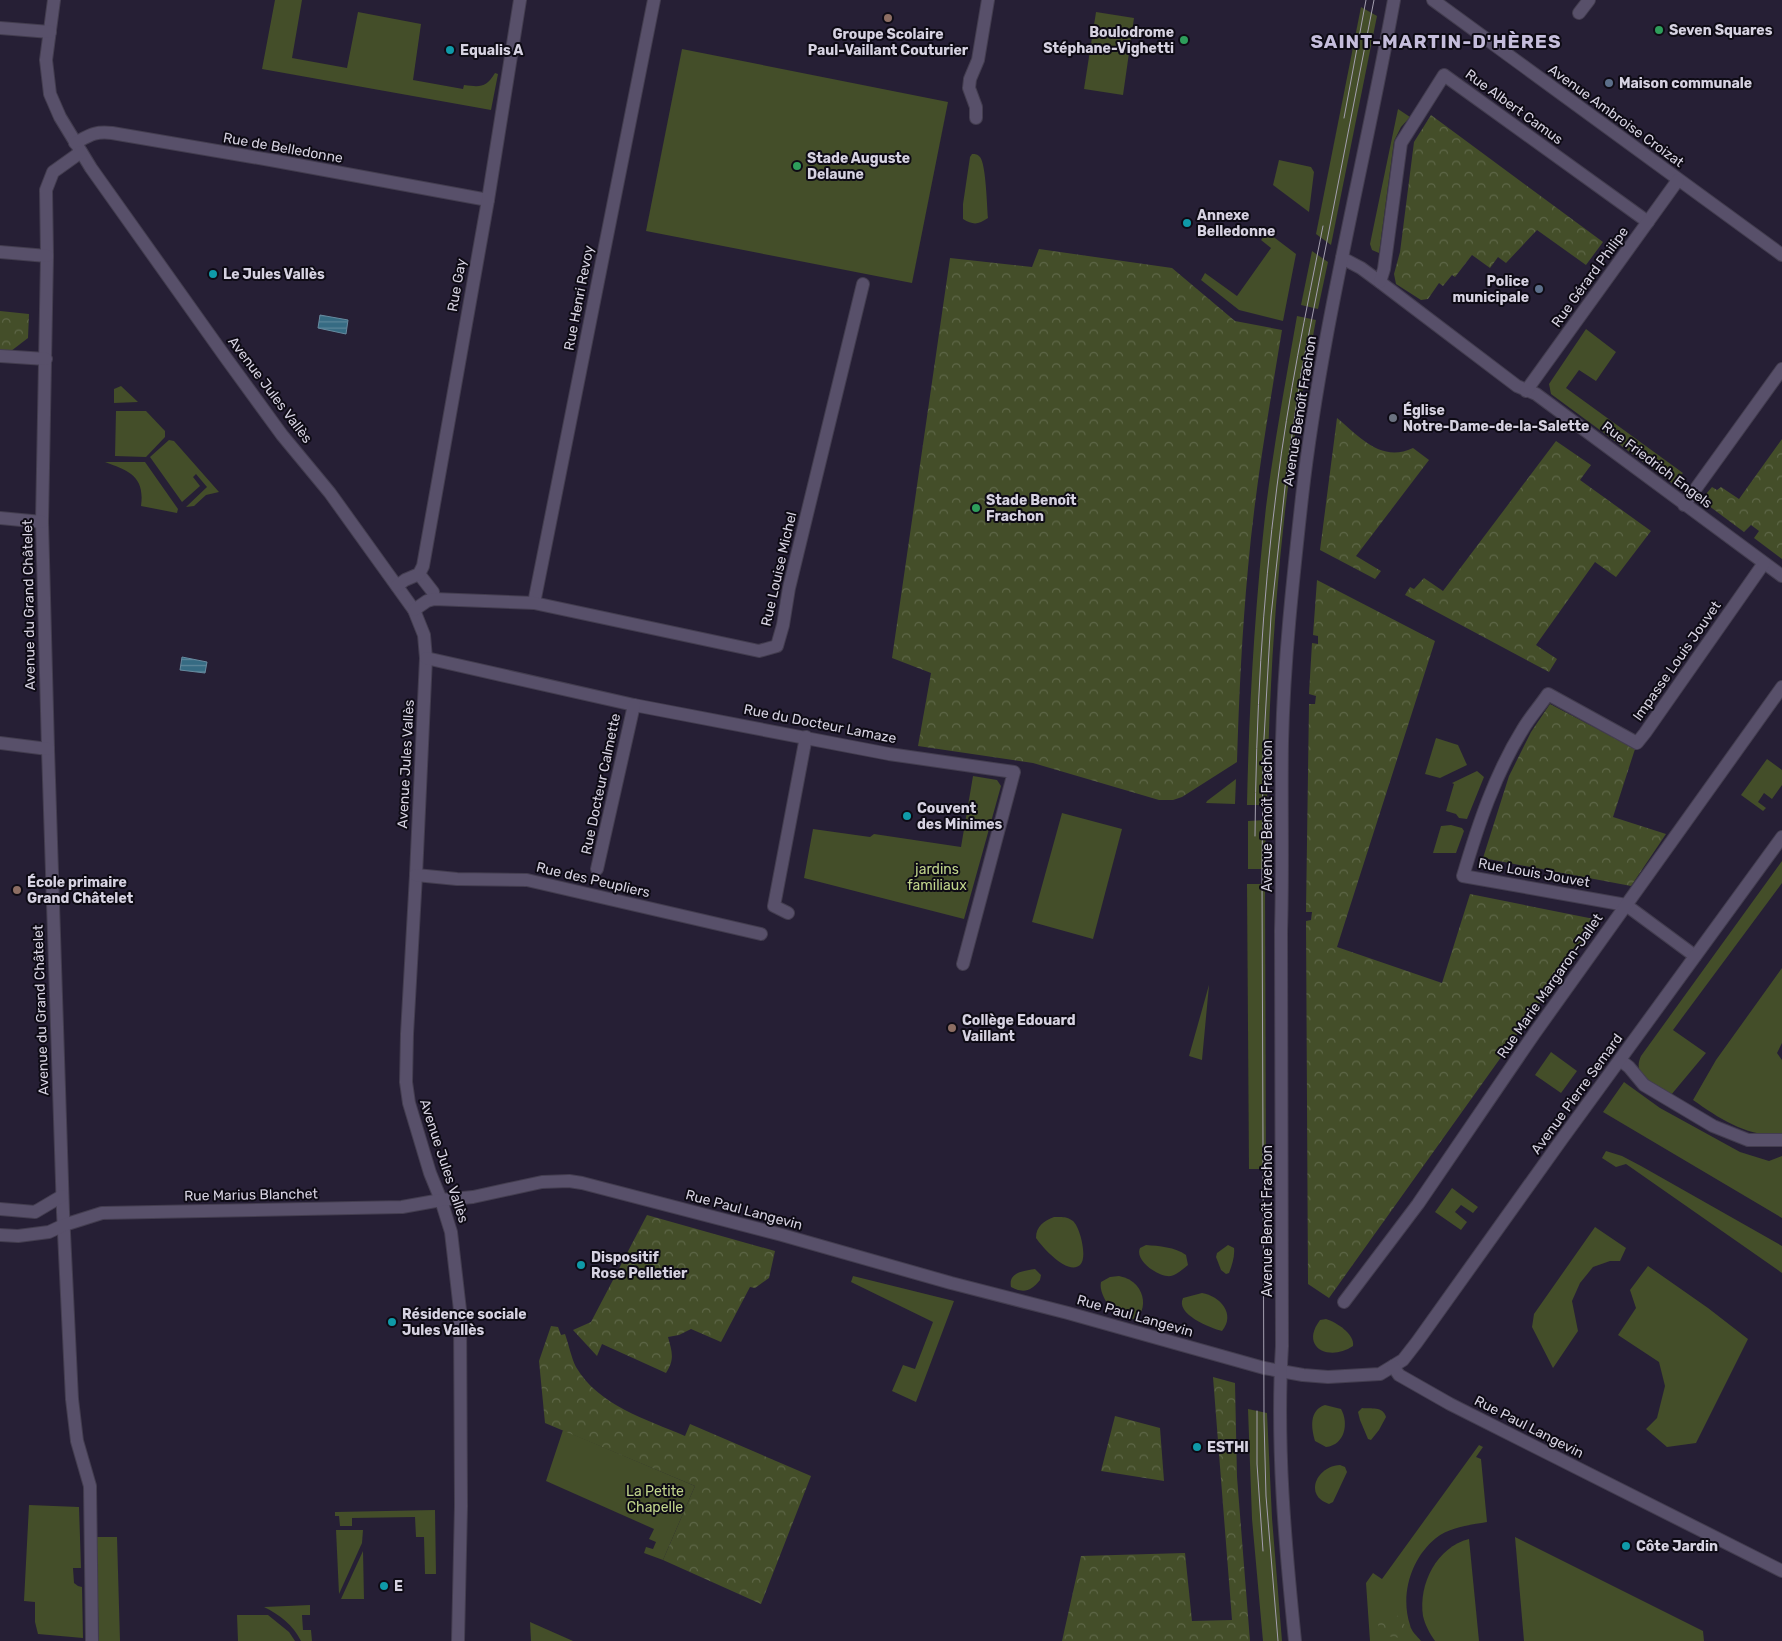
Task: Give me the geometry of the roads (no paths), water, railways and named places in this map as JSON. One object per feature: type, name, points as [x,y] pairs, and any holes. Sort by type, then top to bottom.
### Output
[{"type":"street","name":"Avenue Jules Vallès","points":[[54,0],[46,60],[50,94],[60,117],[78,147],[226,358],[282,435],[330,493],[414,610],[424,634],[426,658],[406,1082],[409,1103],[422,1141],[430,1173],[451,1232],[460,1310],[461,1506],[458,1641]]},
{"type":"street","name":"Rue Gay","points":[[419,574],[423,566],[488,200],[520,0]]},
{"type":"street","name":"Rue Henri Revoy","points":[[534,603],[654,0]]},
{"type":"street","points":[[976,118],[976,107],[969,88],[978,60],[988,0]]},
{"type":"street","name":"Avenue Benoît Frachon","points":[[1295,1641],[1282,1479],[1279,1408],[1282,1346],[1281,931],[1283,875],[1281,810],[1286,655],[1302,495],[1321,367],[1394,0]]},
{"type":"street","name":"Avenue Ambroise Croizat","points":[[1433,0],[1782,255]]},
{"type":"street","points":[[1579,13],[1589,0]]},
{"type":"street","points":[[0,28],[50,32]]},
{"type":"street","name":"Rue Albert Camus","points":[[1380,282],[1384,269],[1401,143],[1444,75],[1648,222]]},
{"type":"street","name":"Rue de Belledonne","points":[[78,147],[92,134],[98,132],[112,133],[488,200]]},
{"type":"street","name":"Avenue du Grand Châtelet","points":[[78,147],[53,172],[46,190],[46,360],[42,522],[62,1196],[72,1399],[77,1441],[90,1486],[92,1641]]},
{"type":"street","name":"Rue Gérard Philipe","points":[[1526,391],[1678,180]]},
{"type":"street","points":[[0,252],[47,256]]},
{"type":"street","name":"Rue Friedrich Engels","points":[[1342,258],[1361,268],[1516,386],[1536,394],[1782,576]]},
{"type":"street","name":"Rue Louise Michel","points":[[414,610],[428,601],[434,600],[534,603],[759,650],[777,646],[783,625],[791,579],[863,284]]},
{"type":"street","points":[[0,356],[46,360]]},
{"type":"street","points":[[1684,505],[1782,369]]},
{"type":"street","points":[[0,518],[42,522]]},
{"type":"street","name":"Impasse Louis Jouvet","points":[[1548,694],[1637,743],[1646,733],[1764,562]]},
{"type":"street","points":[[397,586],[419,574],[432,592],[434,600]]},
{"type":"street","name":"Rue du Docteur Lamaze","points":[[426,658],[634,705],[889,754],[1014,772],[963,964]]},
{"type":"street","name":"Rue Marie Margaron-Jallet","points":[[1344,1302],[1418,1204],[1534,1034],[1782,687]]},
{"type":"street","name":"Rue Louis Jouvet","points":[[1548,694],[1523,728],[1500,771],[1477,828],[1463,876],[1626,905],[1695,956]]},
{"type":"street","name":"Rue Docteur Calmette","points":[[598,869],[634,705]]},
{"type":"street","points":[[788,912],[774,906],[806,737]]},
{"type":"street","points":[[0,743],[48,749]]},
{"type":"street","name":"Avenue Pierre Semard","points":[[1393,1366],[1403,1360],[1417,1342],[1782,837]]},
{"type":"street","name":"Rue des Peupliers","points":[[416,875],[527,880],[761,934]]},
{"type":"street","points":[[1620,1060],[1629,1067],[1644,1086],[1713,1126],[1748,1140],[1782,1140]]},
{"type":"street","name":"Rue Paul Langevin","points":[[441,1200],[473,1197],[542,1182],[569,1181],[582,1183],[782,1235],[1264,1368],[1303,1376],[1328,1377],[1380,1374],[1393,1366],[1399,1375],[1450,1404],[1782,1571]]},
{"type":"street","points":[[0,1208],[35,1212],[62,1196]]},
{"type":"street","name":"Rue Marius Blanchet","points":[[0,1235],[18,1236],[49,1232],[64,1225],[102,1213],[388,1208],[441,1200]]},
{"type":"water","points":[[320,315],[348,320],[346,334],[318,328]]},
{"type":"water","points":[[182,657],[207,662],[205,673],[180,670]]},
{"type":"tram line","points":[[1344,118],[1366,0]]},
{"type":"tram line","points":[[1278,1641],[1266,1496],[1264,1420],[1263,756],[1271,616],[1287,469],[1301,374],[1374,0]]},
{"type":"tram line","points":[[1255,836],[1257,748],[1267,573],[1281,453],[1323,226]]},
{"type":"tram line","points":[[1257,1411],[1257,1464],[1263,1551]]},
{"type":"place","name":"Groupe Scolaire Paul-Vaillant Couturier","points":[[888,18]]},
{"type":"place","name":"Seven Squares","points":[[1659,30]]},
{"type":"place","name":"Boulodrome Stéphane-Vighetti","points":[[1184,40]]},
{"type":"place","name":"Equalis A","points":[[450,50]]},
{"type":"place","name":"Maison communale","points":[[1609,83]]},
{"type":"place","name":"Stade Auguste Delaune","points":[[797,166]]},
{"type":"place","name":"Annexe Belledonne","points":[[1187,223]]},
{"type":"place","name":"Le Jules Vallès","points":[[213,274]]},
{"type":"place","name":"Police municipale","points":[[1539,289]]},
{"type":"place","name":"Église Notre-Dame-de-la-Salette","points":[[1393,418]]},
{"type":"place","name":"Stade Benoît Frachon","points":[[976,508]]},
{"type":"place","name":"Couvent des Minimes","points":[[907,816]]},
{"type":"place","name":"École primaire Grand Châtelet","points":[[17,890]]},
{"type":"place","name":"Collège Edouard Vaillant","points":[[952,1028]]},
{"type":"place","name":"Dispositif Rose Pelletier","points":[[581,1265]]},
{"type":"place","name":"Résidence sociale Jules Vallès","points":[[392,1322]]},
{"type":"place","name":"ESTHI","points":[[1197,1447]]},
{"type":"place","name":"Côte Jardin","points":[[1626,1546]]},
{"type":"place","name":"E","points":[[384,1586]]},
{"type":"district","name":"SAINT-MARTIN-D'HÈRES","points":[[1436,41]]},
{"type":"park label","name":"jardins familiaux","points":[[937,878]]},
{"type":"park label","name":"La Petite Chapelle","points":[[655,1499]]}]
